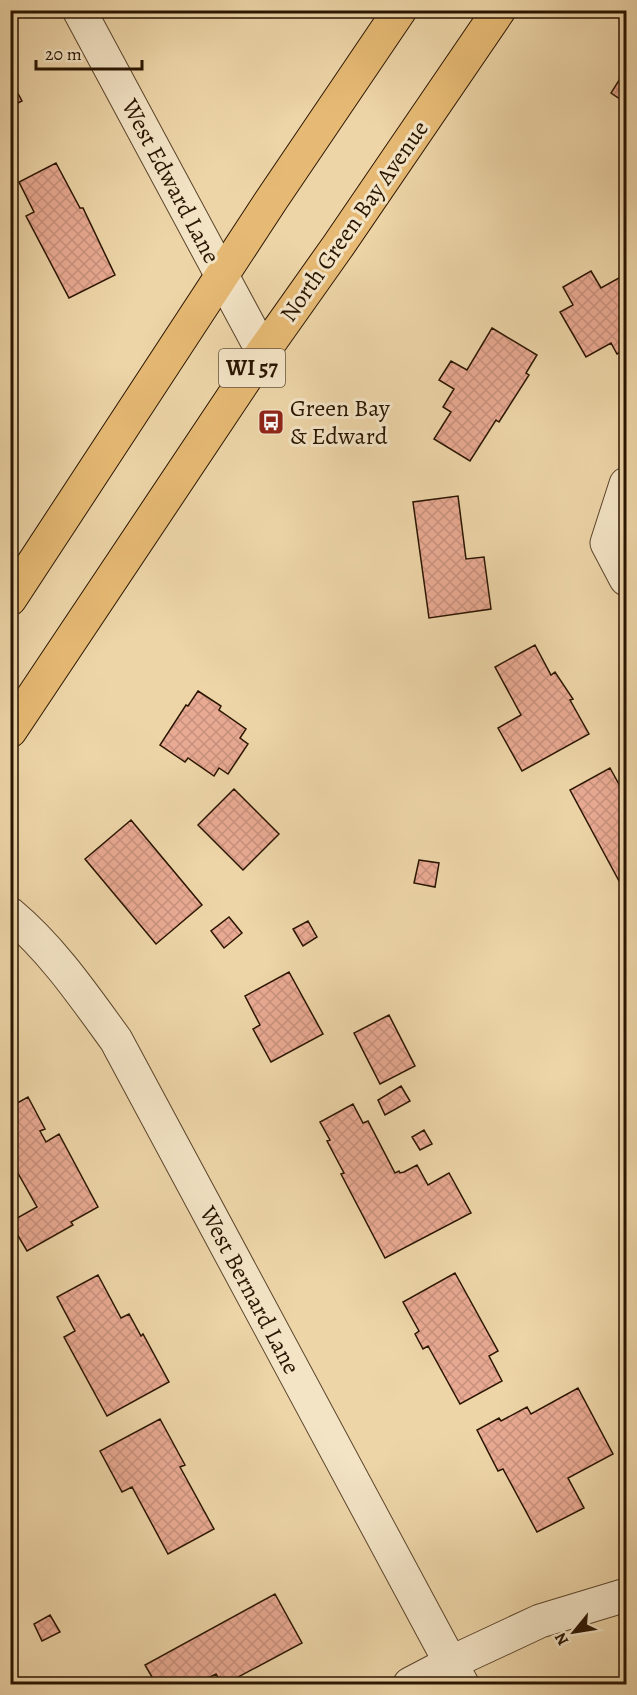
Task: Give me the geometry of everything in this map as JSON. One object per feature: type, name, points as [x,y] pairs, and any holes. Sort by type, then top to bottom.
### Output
[{"type":"main road","points":[[10,598],[400,10]]},
{"type":"main road","name":"North Green Bay Avenue","points":[[10,731],[263,352],[500,10]]},
{"type":"street","name":"West Edward Lane","points":[[79,10],[263,352]]},
{"type":"street","points":[[627,484],[607,543],[627,579]]},
{"type":"street","name":"West Bernard Lane","points":[[10,914],[28,928],[80,990],[116,1040],[456,1674]]},
{"type":"street","points":[[410,1684],[456,1674],[540,1621],[627,1595]]},
{"type":"building","points":[[626,69],[626,103],[611,93]]},
{"type":"building","points":[[10,79],[22,101],[10,107]]},
{"type":"building","points":[[56,163],[80,208],[83,208],[115,275],[69,298],[26,216],[34,212],[19,182]]},
{"type":"building","points":[[591,271],[601,288],[626,274],[626,349],[617,354],[611,343],[586,357],[560,312],[573,305],[563,287]]},
{"type":"building","points":[[492,328],[537,355],[526,373],[529,375],[499,422],[496,420],[470,461],[434,439],[451,412],[443,407],[454,389],[439,380],[451,361],[467,370]]},
{"type":"building","points":[[458,496],[466,559],[484,557],[491,609],[429,618],[413,502]]},
{"type":"building","points":[[535,645],[551,675],[555,672],[573,699],[570,700],[589,734],[522,771],[498,728],[521,715],[495,667]]},
{"type":"building","points":[[198,691],[221,706],[219,710],[246,729],[240,738],[248,744],[228,774],[219,768],[214,776],[188,758],[185,762],[160,745]]},
{"type":"building","points":[[610,768],[626,797],[626,894],[570,790]]},
{"type":"building","points":[[234,789],[279,834],[243,870],[198,825]]},
{"type":"building","points":[[131,820],[202,905],[156,944],[85,859]]},
{"type":"building","points":[[419,860],[439,863],[435,887],[414,883]]},
{"type":"building","points":[[229,917],[242,933],[224,948],[211,931]]},
{"type":"building","points":[[308,921],[317,937],[303,946],[293,929]]},
{"type":"building","points":[[289,972],[323,1034],[271,1062],[253,1029],[260,1025],[245,996]]},
{"type":"building","points":[[389,1015],[415,1066],[380,1084],[354,1033]]},
{"type":"building","points":[[401,1086],[410,1101],[385,1115],[378,1100]]},
{"type":"building","points":[[28,1097],[45,1129],[40,1131],[46,1142],[59,1134],[98,1207],[71,1222],[73,1225],[27,1251],[10,1222],[37,1207],[10,1159],[10,1107]]},
{"type":"building","points":[[353,1104],[363,1123],[368,1121],[395,1173],[404,1172],[417,1165],[428,1185],[449,1173],[471,1213],[385,1258],[341,1174],[344,1173],[320,1122]]},
{"type":"building","points":[[424,1130],[432,1144],[420,1150],[412,1137]]},
{"type":"building","points":[[455,1273],[498,1351],[489,1356],[502,1381],[460,1404],[428,1346],[423,1349],[415,1334],[419,1331],[403,1302]]},
{"type":"building","points":[[98,1275],[121,1318],[129,1314],[141,1336],[143,1334],[169,1382],[107,1416],[64,1337],[75,1331],[57,1297]]},
{"type":"building","points":[[578,1388],[613,1454],[568,1478],[584,1508],[537,1532],[503,1469],[498,1471],[477,1430],[499,1418],[501,1421],[527,1407],[531,1414]]},
{"type":"building","points":[[160,1419],[185,1465],[180,1467],[214,1529],[168,1554],[132,1487],[122,1492],[100,1451]]},
{"type":"building","points":[[275,1594],[302,1643],[225,1684],[222,1684],[216,1674],[204,1680],[206,1684],[156,1684],[145,1665]]},
{"type":"building","points":[[50,1615],[60,1632],[42,1641],[34,1624]]},
{"type":"place","name":"Green Bay & Edward","points":[[271,422]]}]
